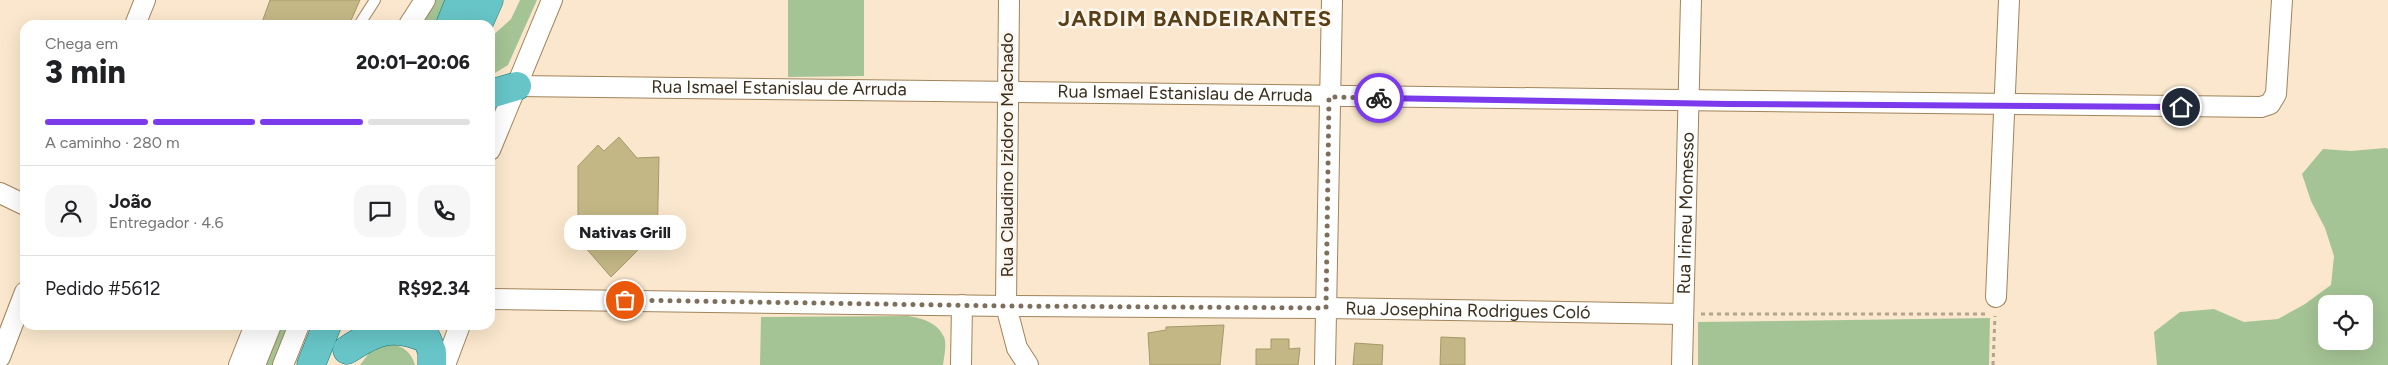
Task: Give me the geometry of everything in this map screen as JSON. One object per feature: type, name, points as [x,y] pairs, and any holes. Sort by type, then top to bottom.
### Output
[{"type":"main road","points":[[452,20],[460,0]]},
{"type":"main road","points":[[480,20],[489,0]]},
{"type":"main road","points":[[495,93],[518,86]]},
{"type":"main road","points":[[310,365],[325,330]]},
{"type":"main road","points":[[344,357],[356,330]]},
{"type":"main road","points":[[344,357],[371,334],[391,330],[409,331],[427,339],[432,352],[432,365]]},
{"type":"street","points":[[137,20],[145,0]]},
{"type":"street","points":[[412,20],[425,0]]},
{"type":"street","points":[[495,139],[552,0]]},
{"type":"street","name":"Rua Claudino Izidoro Machado","points":[[1009,0],[1006,306],[1017,348],[1028,365]]},
{"type":"street","points":[[1325,365],[1332,0]]},
{"type":"street","name":"Rua Irineu Momesso","points":[[1682,365],[1692,0]]},
{"type":"street","points":[[1996,306],[2006,106],[2009,0]]},
{"type":"street","name":"Rua Ismael Estanislau de Arruda","points":[[518,86],[1008,90],[1688,103],[2261,107],[2270,104],[2276,94],[2282,0]]},
{"type":"street","points":[[0,193],[20,203]]},
{"type":"street","name":"Rua Josephina Rodrigues Coló","points":[[495,299],[1326,308],[1683,314]]},
{"type":"street","points":[[0,357],[20,305]]},
{"type":"street","points":[[961,365],[962,305]]},
{"type":"street","points":[[239,365],[253,330]]},
{"type":"street","points":[[254,365],[269,330]]},
{"type":"street","points":[[283,365],[296,330]]},
{"type":"street","points":[[445,365],[458,330]]},
{"type":"lane","points":[[362,20],[375,0]]},
{"type":"path","points":[[1683,314],[1996,306],[1993,365]]},
{"type":"green space","points":[[435,0],[454,0],[446,20],[421,20]]},
{"type":"green space","points":[[520,0],[537,0],[508,65],[495,73],[495,33],[511,19]]},
{"type":"green space","points":[[788,0],[864,0],[864,76],[788,77]]},
{"type":"green space","points":[[2323,149],[2351,151],[2388,149],[2388,365],[2157,365],[2154,332],[2180,312],[2214,309],[2244,322],[2278,319],[2305,304],[2331,285],[2334,256],[2325,228],[2311,201],[2302,174]]},
{"type":"green space","points":[[908,316],[929,322],[941,332],[945,343],[943,365],[760,365],[761,317]]},
{"type":"green space","points":[[1990,318],[1989,365],[1698,365],[1698,322]]},
{"type":"green space","points":[[274,330],[287,330],[273,365],[260,365]]},
{"type":"green space","points":[[384,342],[407,351],[415,365],[360,365],[373,348]]},
{"type":"building","points":[[270,0],[360,0],[351,20],[263,20]]},
{"type":"building","points":[[619,137],[637,158],[659,157],[657,248],[640,248],[611,277],[578,239],[578,166],[598,145],[604,151]]},
{"type":"building","points":[[1224,325],[1220,365],[1150,365],[1148,333],[1166,330],[1166,327]]},
{"type":"building","points":[[1441,337],[1465,338],[1465,365],[1440,365]]},
{"type":"building","points":[[1271,339],[1289,339],[1289,349],[1300,348],[1298,365],[1256,365],[1256,349],[1271,349]]},
{"type":"building","points":[[1355,343],[1383,345],[1382,365],[1353,365]]},
{"type":"way so far","points":[[625,300],[1006,306],[1326,308],[1329,97],[1379,98]]},
{"type":"place","name":"Nativas Grill","points":[[625,300]]},
{"type":"district","name":"JARDIM BANDEIRANTES","points":[[1195,18]]},
{"type":"route","points":[[1379,98],[1728,104],[2181,107]]}]
